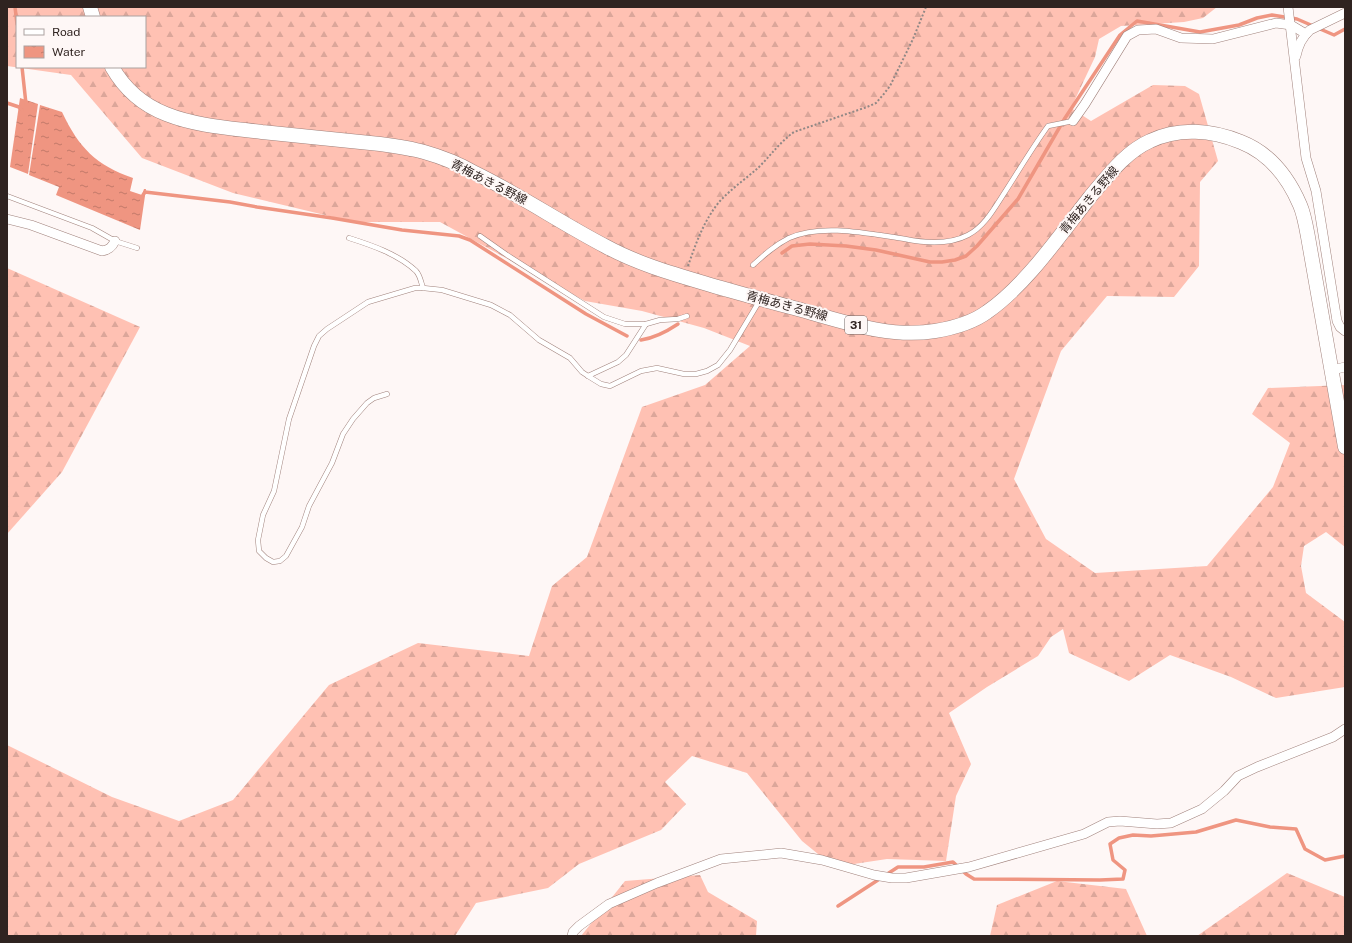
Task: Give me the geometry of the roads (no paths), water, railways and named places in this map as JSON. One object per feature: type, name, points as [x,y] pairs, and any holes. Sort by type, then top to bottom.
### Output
[{"type":"main road","name":"青梅あきる野線","points":[[113,68],[125,86],[138,97],[165,114],[179,119],[197,124],[226,128],[380,144],[425,152],[456,163],[496,183],[606,247],[643,264],[760,300],[881,330],[908,332],[932,332],[959,326],[985,314],[1022,282],[1108,175],[1130,153],[1149,141],[1174,133],[1200,131],[1228,136],[1248,144],[1272,161],[1288,180],[1301,207],[1339,368],[1345,447]]},
{"type":"street","points":[[1288,8],[1306,158],[1316,191],[1337,321],[1340,327],[1345,331]]},
{"type":"street","points":[[1295,62],[1301,41],[1308,32],[1345,13]]},
{"type":"street","points":[[1072,121],[1092,93],[1127,36],[1138,30],[1156,29],[1181,38],[1212,39],[1276,23],[1291,24],[1308,32]]},
{"type":"street","points":[[7,218],[31,225],[102,251],[108,250],[115,241]]},
{"type":"street","points":[[572,936],[573,932],[585,920],[609,904],[657,883],[721,859],[781,853],[822,860],[874,875],[892,878],[906,878],[969,867],[1084,834],[1108,822],[1120,821],[1157,824],[1171,823],[1202,809],[1224,791],[1238,776],[1257,767],[1333,738],[1345,729]]},
{"type":"lane","points":[[752,265],[774,246],[796,236],[814,231],[844,231],[918,242],[952,241],[967,235],[978,228],[991,213],[1048,126],[1072,121]]},
{"type":"lane","points":[[7,196],[92,228],[115,241],[137,248]]},
{"type":"lane","points":[[480,236],[604,317],[625,324],[646,324],[660,320],[678,319],[686,316]]},
{"type":"lane","points":[[349,238],[370,245],[400,260],[417,271],[423,288]]},
{"type":"lane","points":[[387,394],[374,398],[367,403],[343,434],[332,463],[309,506],[302,527],[286,556],[280,561],[273,562],[266,558],[259,551],[258,540],[263,515],[274,491],[289,419],[299,387],[319,336],[342,318],[368,302],[406,290],[423,288],[442,290],[469,297],[491,305],[510,315],[539,340],[570,358],[582,372],[601,384],[610,386],[641,371],[657,368],[684,374],[696,374],[707,371],[718,365],[730,350],[760,300]]},
{"type":"lane","points":[[588,376],[618,362],[626,355],[646,324]]},
{"type":"water","points":[[20,98],[38,104],[28,174],[10,167]]},
{"type":"water","points":[[40,105],[62,112],[75,136],[90,154],[109,167],[133,178],[130,191],[142,195],[144,189],[146,189],[140,230],[56,195],[59,187],[29,175]]},
{"type":"waterway","points":[[15,7],[16,16]]},
{"type":"waterway","points":[[782,253],[792,246],[810,244],[846,246],[876,250],[930,262],[955,260],[966,256],[977,246],[1018,199],[1065,118],[1120,35],[1137,21],[1200,32],[1239,25],[1257,18],[1272,15],[1297,19],[1334,35],[1345,29]]},
{"type":"waterway","points":[[22,68],[26,104]]},
{"type":"waterway","points":[[7,103],[19,107],[22,110]]},
{"type":"waterway","points":[[143,195],[145,192],[230,202],[402,230],[459,236],[470,240],[586,314],[627,336]]},
{"type":"waterway","points":[[641,340],[651,338],[678,324]]},
{"type":"waterway","points":[[838,906],[898,867],[924,867],[953,862],[974,879],[1123,879],[1125,870],[1113,860],[1110,844],[1119,838],[1133,835],[1151,836],[1196,832],[1236,820],[1270,827],[1296,829],[1305,849],[1325,860],[1345,856]]}]
